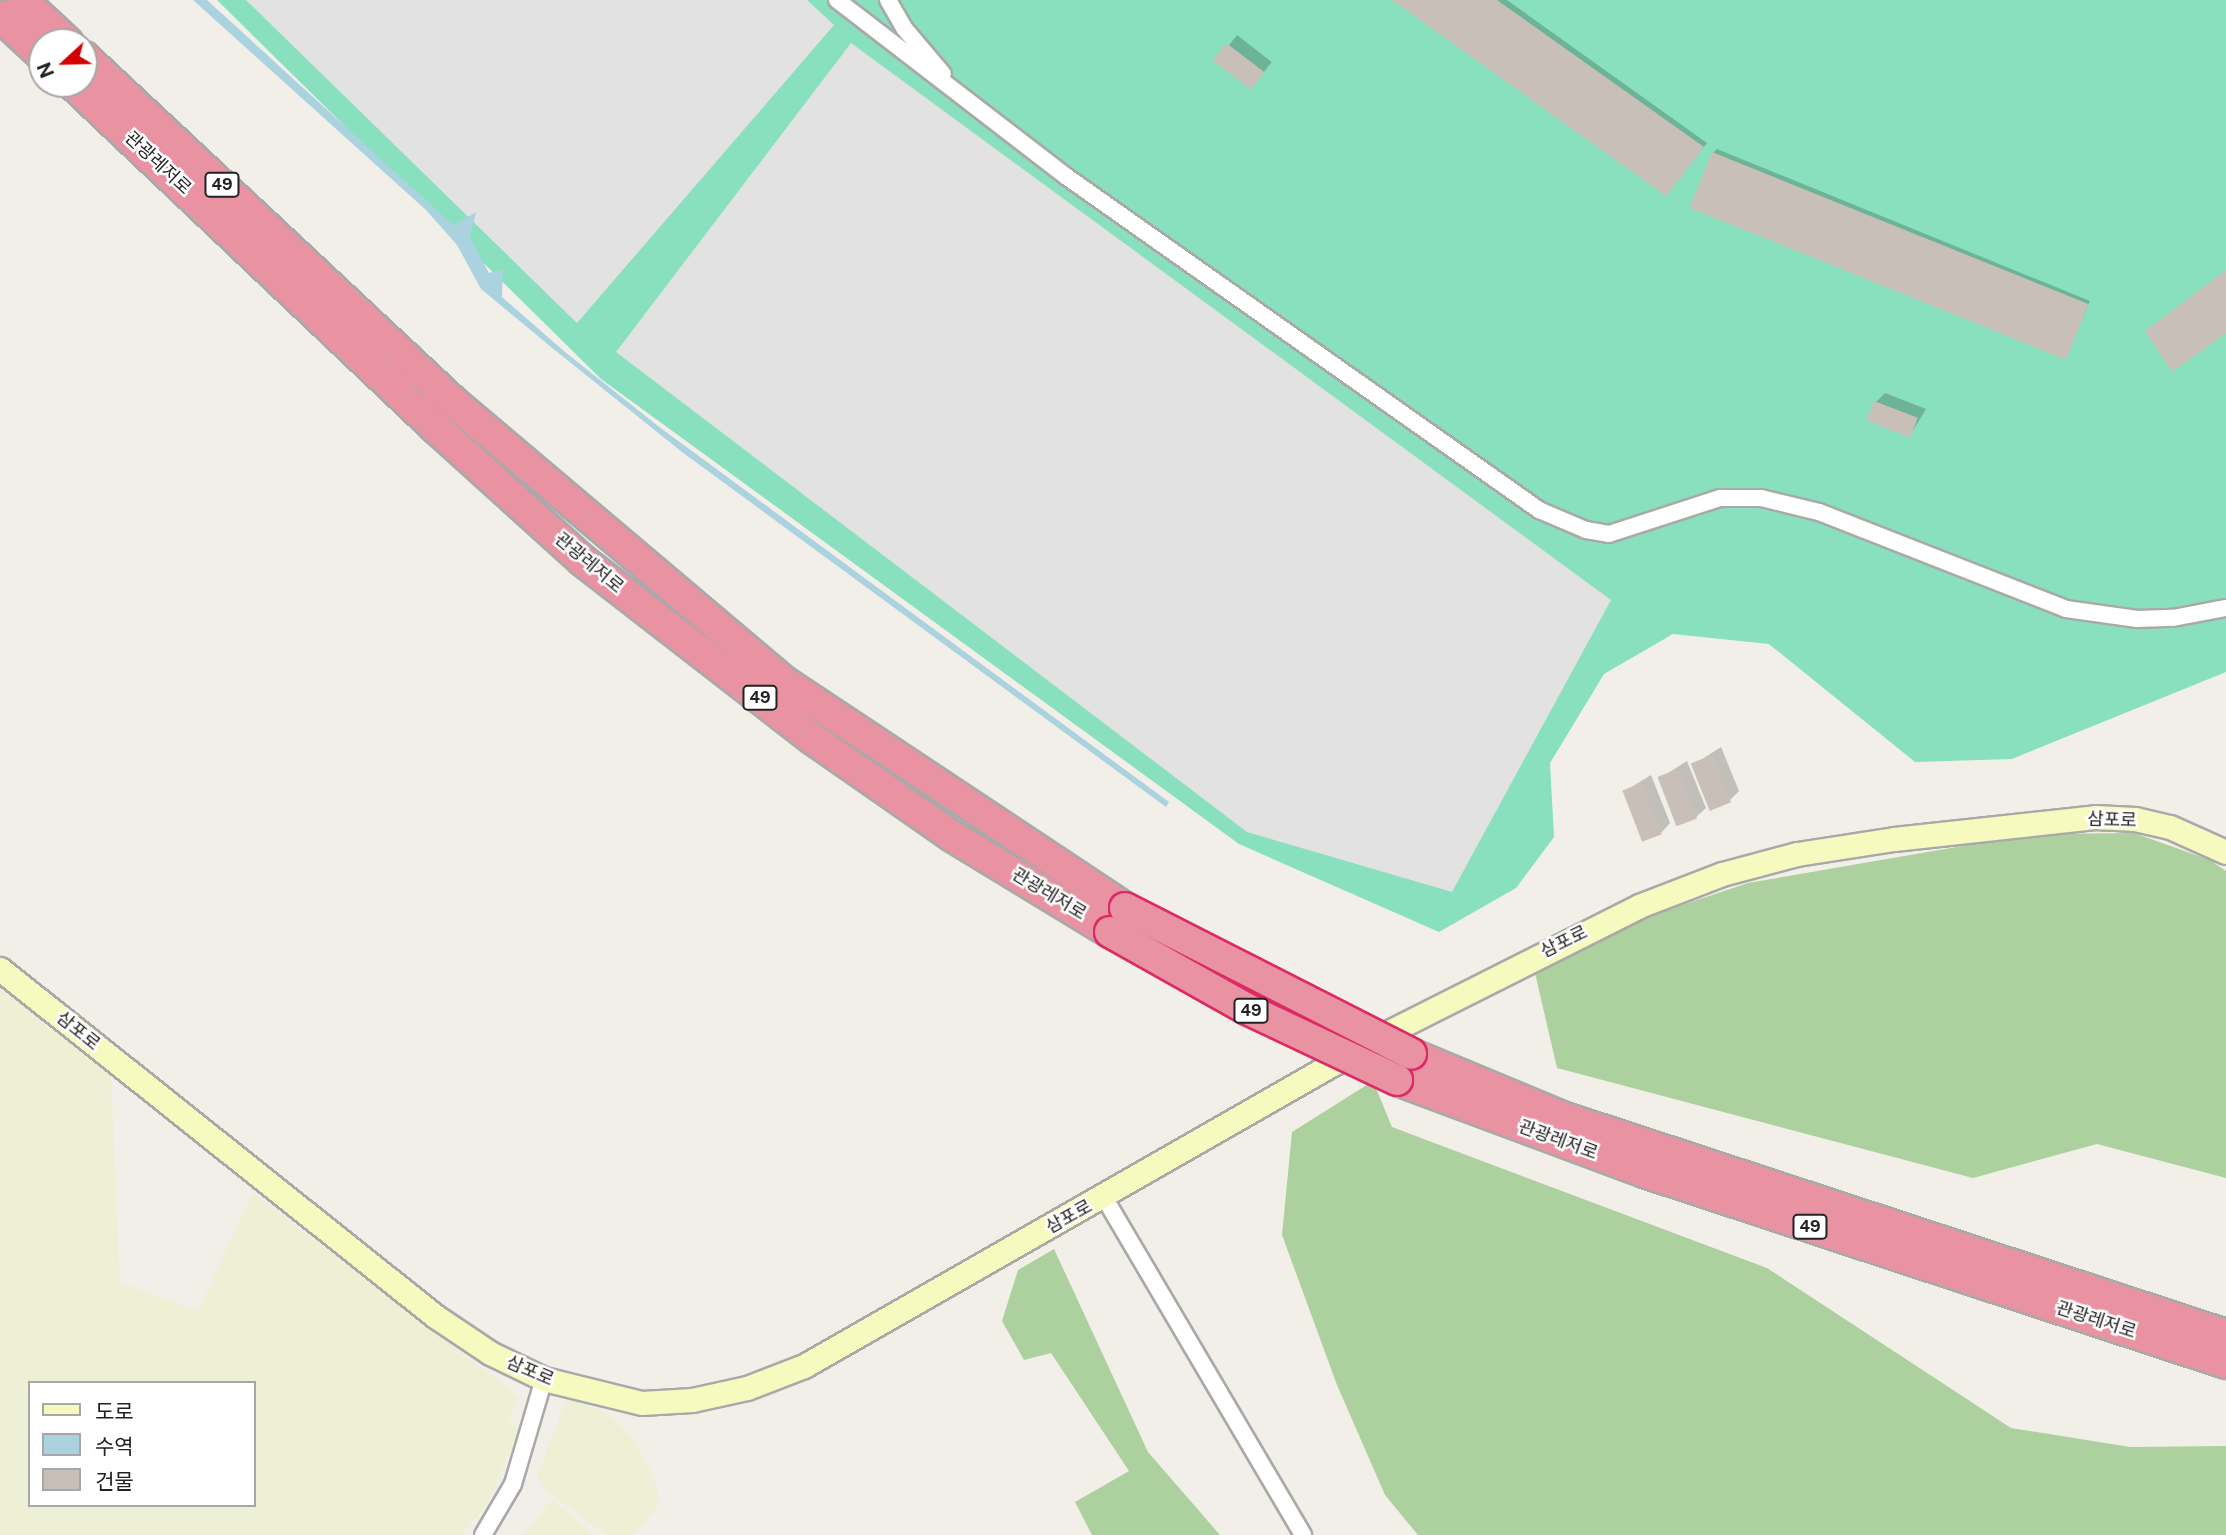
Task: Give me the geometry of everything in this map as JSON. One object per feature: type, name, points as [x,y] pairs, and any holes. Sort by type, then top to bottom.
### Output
[{"type":"highway","points":[[22,0],[52,28]]},
{"type":"highway","points":[[40,0],[66,28]]},
{"type":"highway","points":[[0,16],[28,42]]},
{"type":"highway","points":[[0,44],[28,64]]},
{"type":"highway","points":[[98,63],[142,111]]},
{"type":"highway","name":"관광레저로","points":[[98,70],[453,402],[786,684],[1117,920],[1247,1009],[1404,1067],[1657,1176],[2226,1363]]},
{"type":"highway","points":[[74,98],[141,146]]},
{"type":"highway","name":"관광레저로","points":[[88,98],[436,428],[582,560],[813,739],[952,836],[1117,920]]},
{"type":"highway","name":"관광레저로","points":[[1404,1067],[1562,1116],[2226,1335]]},
{"type":"street","points":[[837,0],[965,100],[1497,485],[1539,510],[1586,530],[1620,532],[1720,498],[1760,498],[1819,512],[2066,609],[2137,619],[2173,618],[2226,608]]},
{"type":"street","points":[[888,0],[904,28],[965,100]]},
{"type":"street","name":"삼포로","points":[[0,969],[435,1316],[490,1353],[544,1379],[642,1403],[692,1400],[747,1388],[804,1366],[1104,1198],[1385,1034],[1639,905],[1722,874],[1797,854],[2014,823],[2095,817],[2135,819],[2170,827],[2226,852]]},
{"type":"street","points":[[1104,1198],[1303,1535]]},
{"type":"street","points":[[483,1535],[513,1484],[544,1379]]},
{"type":"green space","points":[[217,0],[2226,0],[2226,672],[2012,759],[1915,762],[1769,644],[1673,634],[1604,674],[1550,763],[1554,837],[1516,888],[1439,932],[1239,844],[601,379]]},
{"type":"green space","points":[[2134,833],[2210,860],[2226,871],[2226,1178],[2097,1144],[1973,1178],[1557,1068],[1535,973],[1643,918],[1748,883],[2032,834]]},
{"type":"green space","points":[[0,986],[111,1074],[120,1282],[198,1311],[253,1192],[519,1397],[508,1421],[519,1430],[489,1501],[462,1535],[0,1535]]},
{"type":"green space","points":[[1373,1081],[1392,1127],[1767,1268],[2011,1428],[2130,1447],[2226,1446],[2226,1535],[1418,1535],[1385,1495],[1337,1385],[1282,1235],[1292,1132]]},
{"type":"green space","points":[[1054,1249],[1148,1452],[1220,1535],[1092,1535],[1075,1502],[1129,1471],[1051,1353],[1024,1360],[1002,1321],[1018,1270]]},
{"type":"green space","points":[[567,1397],[609,1414],[635,1440],[653,1475],[660,1503],[634,1535],[606,1535],[546,1490],[537,1476]]},
{"type":"green space","points":[[552,1499],[594,1535],[523,1535]]},
{"type":"shaded area","points":[[246,0],[807,0],[834,25],[577,323]]},
{"type":"shaded area","points":[[851,43],[1611,600],[1452,892],[1247,832],[616,352]]},
{"type":"water","points":[[193,0],[207,0],[453,225],[476,212],[470,238],[489,273],[503,269],[502,297],[565,352],[658,426],[1169,802],[1166,807],[682,452],[481,289],[457,245],[426,210]]},
{"type":"building","points":[[1392,0],[1497,0],[1704,147],[1666,196]]},
{"type":"building","points":[[1226,43],[1264,72],[1251,89],[1213,61]]},
{"type":"building","points":[[1712,152],[2088,304],[2066,360],[1690,208]]},
{"type":"building","points":[[2226,270],[2226,333],[2172,372],[2145,331]]},
{"type":"building","points":[[1874,401],[1918,418],[1910,437],[1866,421]]},
{"type":"building","points":[[1712,755],[1731,802],[1710,811],[1691,764]]},
{"type":"building","points":[[1678,769],[1697,818],[1676,826],[1657,777]]},
{"type":"building","points":[[1642,783],[1662,834],[1642,842],[1622,791]]}]
